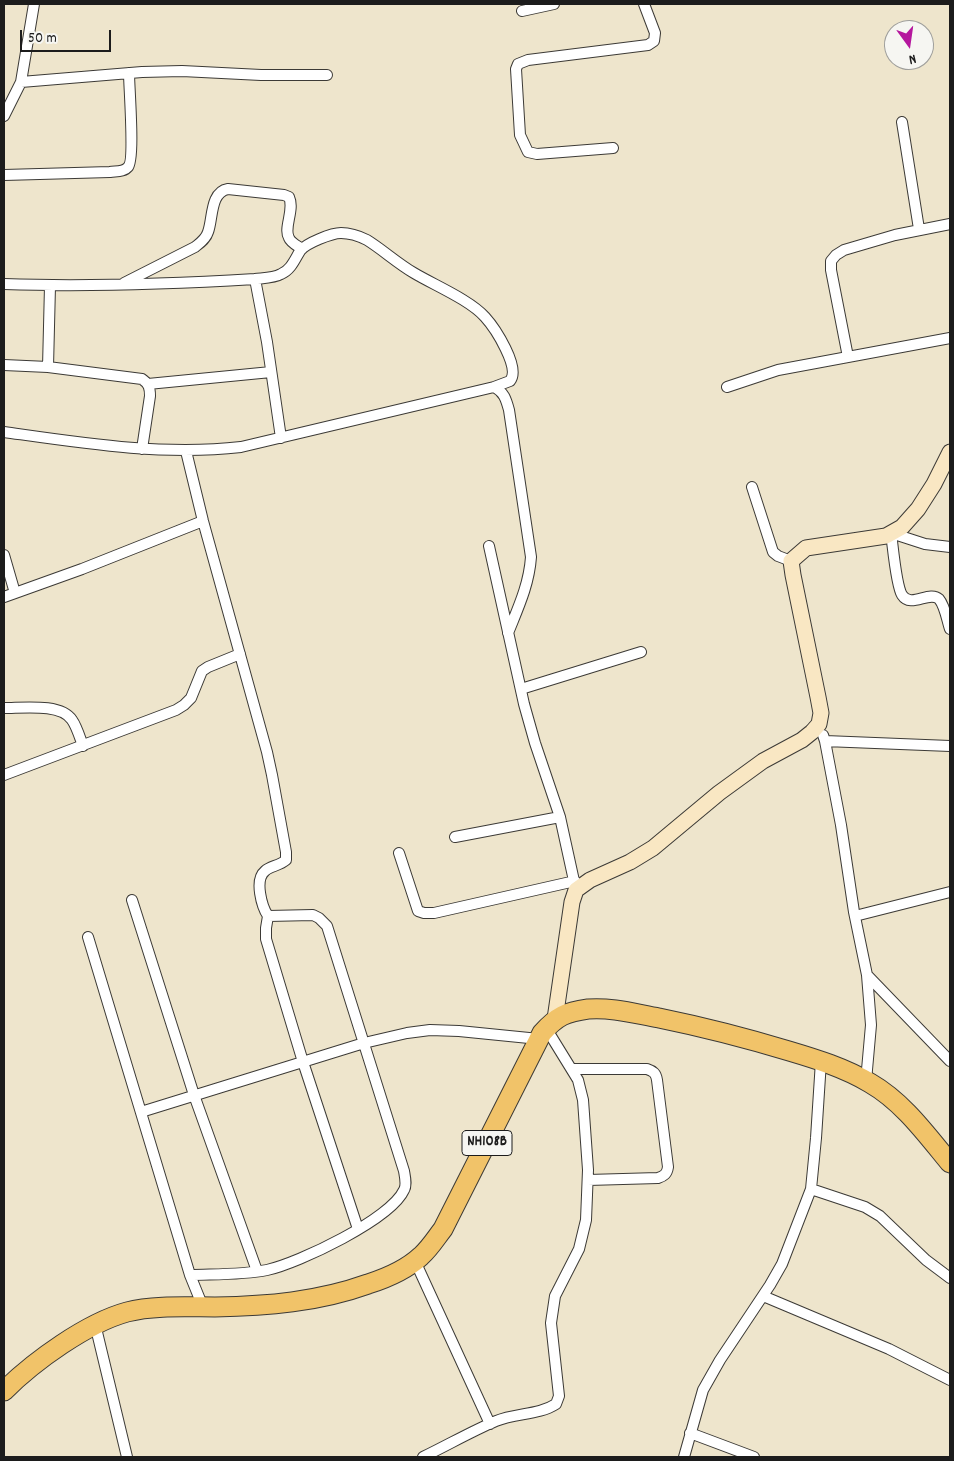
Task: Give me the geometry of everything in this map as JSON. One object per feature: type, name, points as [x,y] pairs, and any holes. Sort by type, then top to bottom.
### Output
[{"type":"highway","points":[[547,1029],[571,1012],[589,1009],[609,1009],[703,1027],[821,1061],[866,1081],[888,1096],[907,1112],[950,1163]]},
{"type":"highway","name":"NH108B","points":[[4,1391],[53,1352],[95,1324],[130,1311],[276,1304],[327,1296],[385,1278],[404,1268],[431,1245],[443,1229],[547,1029]]},
{"type":"street","points":[[4,116],[21,82],[34,4]]},
{"type":"street","points":[[522,11],[554,4]]},
{"type":"street","points":[[613,148],[537,154],[528,152],[520,135],[516,69],[518,64],[528,60],[648,45],[654,41],[655,33],[644,4]]},
{"type":"street","points":[[21,82],[129,73],[182,71],[261,75],[327,75]]},
{"type":"street","points":[[4,176],[110,172],[122,171],[128,167],[131,162],[129,73]]},
{"type":"street","points":[[902,122],[918,229]]},
{"type":"street","points":[[122,284],[202,242],[208,234],[216,197],[223,190],[228,189],[284,195],[289,198],[291,206],[288,238],[302,249]]},
{"type":"street","points":[[848,357],[831,270],[831,261],[844,250],[918,229],[950,224]]},
{"type":"street","points":[[4,284],[50,286],[255,280],[281,274],[289,269],[302,249],[326,236],[340,232],[352,234],[366,240],[413,272],[468,303],[484,316],[500,340],[511,362],[513,378],[494,387],[241,447],[186,451],[142,449],[4,432]]},
{"type":"street","points":[[255,280],[281,438]]},
{"type":"street","points":[[48,367],[50,286]]},
{"type":"street","points":[[726,388],[778,370],[950,338]]},
{"type":"street","points":[[4,365],[48,367],[142,379],[148,384],[150,389],[142,449]]},
{"type":"street","points":[[148,384],[271,372]]},
{"type":"street","points":[[494,387],[502,391],[509,410],[531,557],[527,587],[508,633]]},
{"type":"street","points":[[186,451],[272,774],[286,852],[286,860],[278,866],[265,870],[260,877],[259,884],[263,909],[268,916],[266,940],[303,1062],[358,1229]]},
{"type":"street","points":[[792,561],[806,548],[886,536],[902,527],[918,509],[934,484],[950,452]]},
{"type":"street","points":[[752,487],[773,552],[792,561]]},
{"type":"street","points":[[4,597],[82,569],[203,520]]},
{"type":"street","points":[[891,533],[925,544],[950,548]]},
{"type":"street","points":[[891,533],[902,596],[908,600],[917,601],[933,596],[938,599],[950,629]]},
{"type":"street","points":[[423,1457],[490,1424],[516,1414],[548,1409],[556,1404],[558,1396],[551,1322],[555,1296],[579,1248],[586,1220],[588,1180],[583,1100],[573,1069],[547,1029],[575,886],[560,817],[535,743],[521,689],[489,546]]},
{"type":"street","points":[[4,555],[15,593]]},
{"type":"street","points":[[792,561],[793,575],[821,713],[819,724],[841,826],[855,916],[867,975],[871,1025],[866,1081]]},
{"type":"street","points":[[521,689],[641,652]]},
{"type":"street","points":[[4,775],[176,710],[191,698],[202,671],[240,654]]},
{"type":"street","points":[[4,708],[56,709],[66,713],[73,721],[83,746]]},
{"type":"street","points":[[399,853],[418,911],[424,913],[434,913],[575,886],[630,862],[653,848],[719,793],[763,761],[802,740],[819,724]]},
{"type":"street","points":[[824,741],[950,746]]},
{"type":"street","points":[[455,837],[560,817]]},
{"type":"street","points":[[855,916],[950,892]]},
{"type":"street","points":[[132,900],[194,1096],[257,1271]]},
{"type":"street","points":[[190,1275],[257,1271],[295,1262],[370,1223],[391,1207],[406,1187],[404,1171],[327,926],[320,918],[313,915],[268,916]]},
{"type":"street","points":[[88,936],[190,1275],[203,1307]]},
{"type":"street","points":[[867,975],[950,1061]]},
{"type":"street","points":[[141,1112],[303,1062],[407,1033],[430,1030],[547,1029]]},
{"type":"street","points":[[684,1457],[703,1390],[720,1360],[782,1264],[811,1188],[821,1061]]},
{"type":"street","points":[[573,1069],[647,1069],[653,1071],[657,1076],[668,1166],[667,1172],[664,1176],[658,1178],[588,1180]]},
{"type":"street","points":[[811,1188],[866,1207],[880,1216],[926,1260],[950,1278]]},
{"type":"street","points":[[415,1260],[490,1424]]},
{"type":"street","points":[[763,1296],[889,1349],[950,1380]]},
{"type":"street","points":[[95,1324],[127,1457]]},
{"type":"street","points":[[690,1434],[754,1457]]}]
